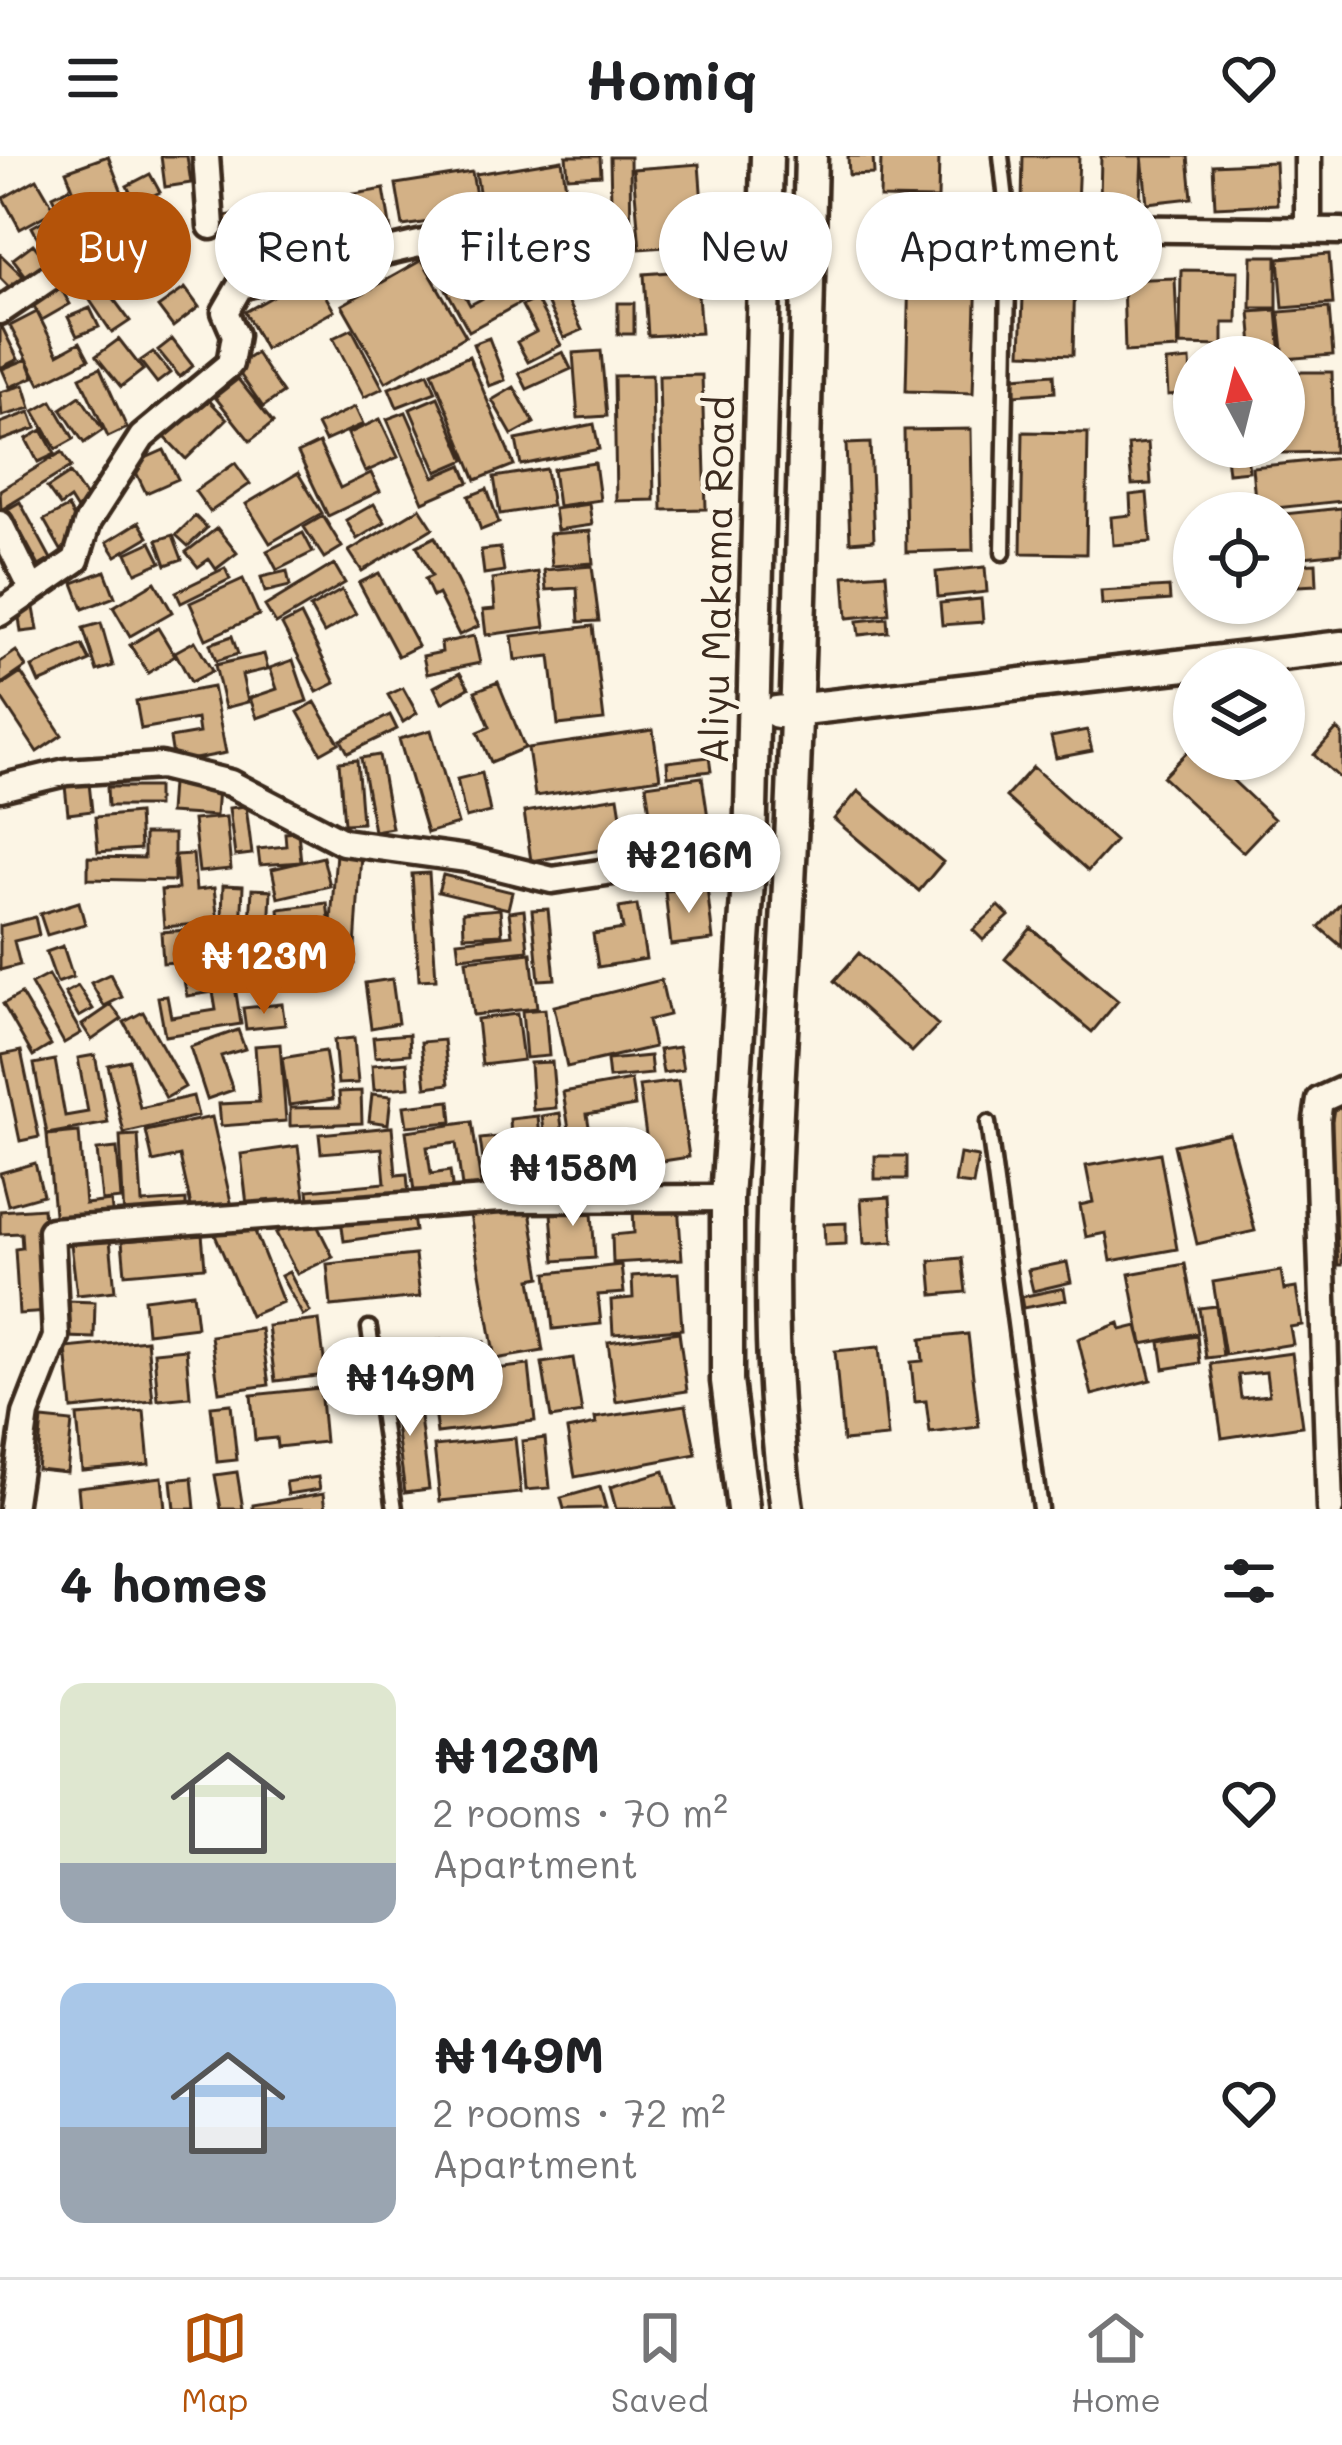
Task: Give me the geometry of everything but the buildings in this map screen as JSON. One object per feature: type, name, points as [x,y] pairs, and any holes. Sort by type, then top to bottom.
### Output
[{"type":"street","points":[[206,156],[211,226]]},
{"type":"street","name":"Aliyu Makama Road","points":[[742,1509],[727,1381],[727,1198],[750,851],[767,156]]},
{"type":"street","name":"Aliyu Makama Road","points":[[788,1509],[776,1431],[772,1268],[797,710],[811,156]]},
{"type":"street","points":[[1308,156],[1308,229]]},
{"type":"street","points":[[1162,228],[1342,231]]},
{"type":"street","points":[[0,613],[76,560],[88,521],[142,436],[230,364],[236,335],[225,312],[240,286],[418,244]]},
{"type":"street","points":[[0,311],[36,286]]},
{"type":"street","points":[[0,524],[32,589]]},
{"type":"street","points":[[753,714],[1342,647]]},
{"type":"street","points":[[0,788],[65,772],[161,766],[230,783],[343,842],[467,859],[552,880],[750,851]]},
{"type":"street","points":[[1330,1509],[1317,1120],[1320,1100],[1342,1090]]},
{"type":"street","points":[[12,1509],[26,1414],[56,1337],[51,1231],[500,1199],[727,1198]]},
{"type":"lane","points":[[1000,156],[1005,192]]},
{"type":"lane","points":[[1003,553],[1008,300]]},
{"type":"lane","points":[[988,1123],[1040,1509]]},
{"type":"lane","points":[[369,1328],[395,1509]]}]
